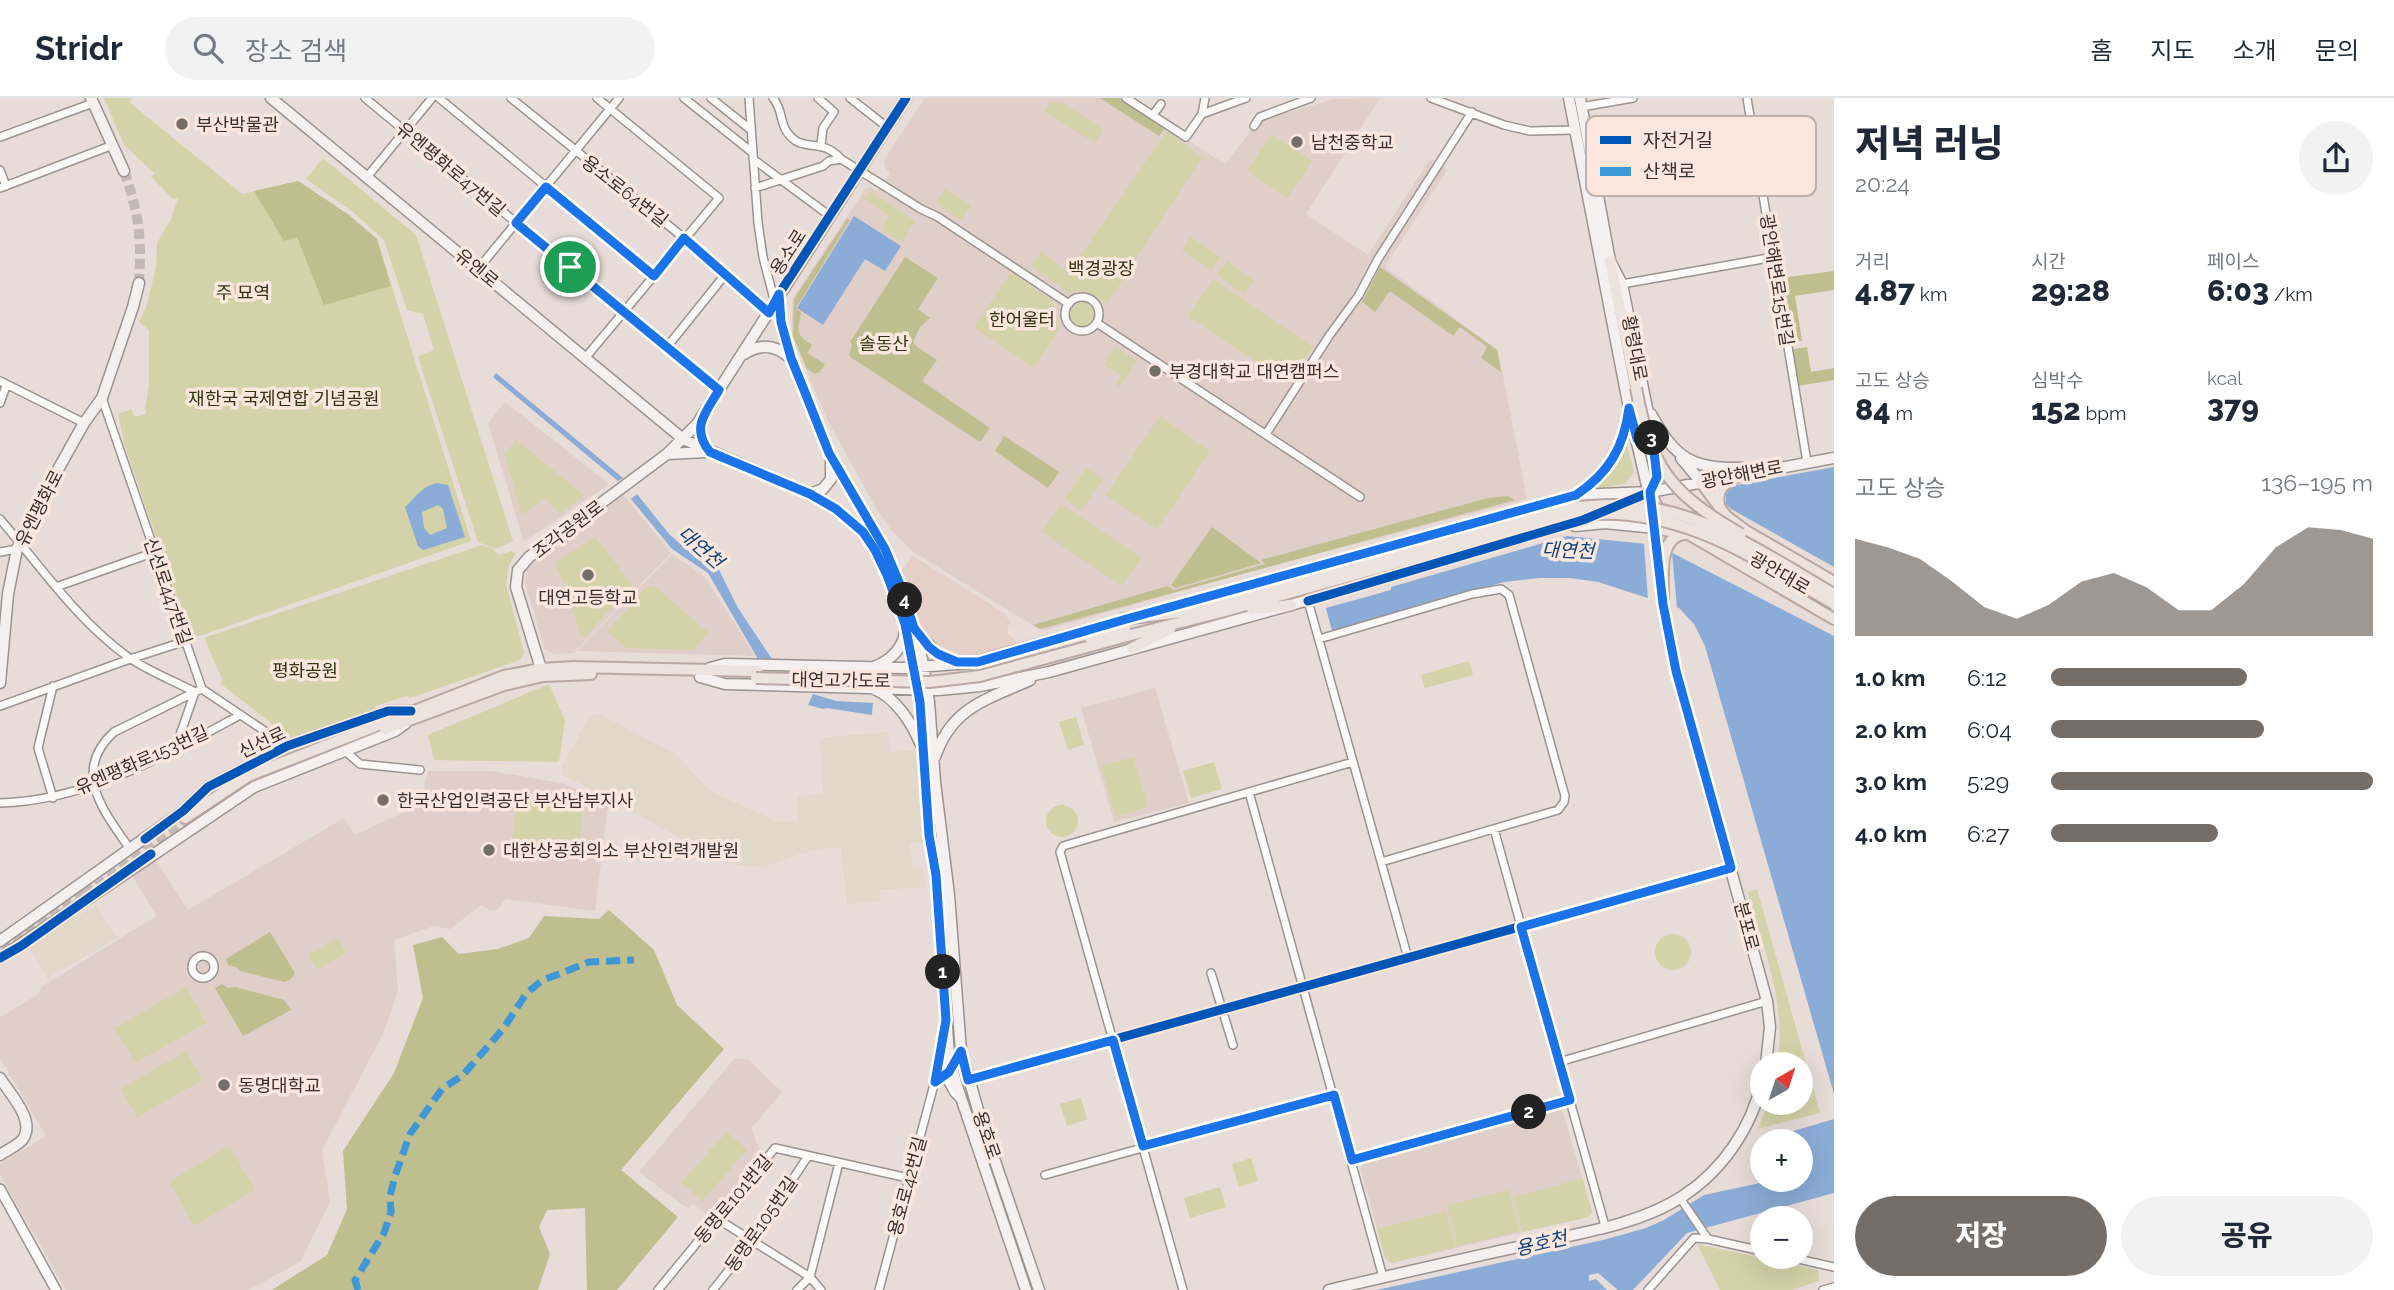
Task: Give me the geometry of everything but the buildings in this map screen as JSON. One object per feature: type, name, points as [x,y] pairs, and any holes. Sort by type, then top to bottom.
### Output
[{"type":"highway","points":[[1610,261],[1649,443],[1667,478],[1695,505],[1752,540],[1782,564]]},
{"type":"highway","points":[[1721,511],[1717,497],[1720,488],[1744,474]]},
{"type":"highway","points":[[1701,482],[1721,511],[1748,532],[1834,582]]},
{"type":"highway","points":[[1650,492],[1660,514],[1696,540]]},
{"type":"highway","points":[[1132,648],[1192,615],[1476,536],[1545,512],[1640,506],[1682,516],[1728,539]]},
{"type":"highway","points":[[1655,528],[1685,534],[1834,619]]},
{"type":"highway","points":[[1733,559],[1744,556],[1750,550],[1748,532]]},
{"type":"highway","points":[[1663,604],[1662,545],[1685,534]]},
{"type":"highway","name":"광안대로","points":[[1728,539],[1782,564],[1834,594]]},
{"type":"highway","name":"광안대로","points":[[1728,539],[1834,604]]},
{"type":"highway","points":[[1224,607],[1282,576]]},
{"type":"highway","points":[[1224,607],[1291,606]]},
{"type":"highway","name":"대연고가도로","points":[[699,674],[930,676],[978,669],[1125,628],[1192,615]]},
{"type":"highway","points":[[413,714],[504,676],[541,669],[573,667],[699,674]]},
{"type":"highway","points":[[413,714],[504,685],[543,677],[699,674]]},
{"type":"highway","name":"신선로","points":[[186,820],[248,776],[413,714]]},
{"type":"main road","name":"유엔로","points":[[271,98],[683,439],[710,452]]},
{"type":"main road","name":"용소로","points":[[906,98],[775,304],[791,358],[829,453],[885,549],[899,582],[923,686]]},
{"type":"main road","name":"황령대로","points":[[1569,98],[1586,187]]},
{"type":"main road","points":[[92,100],[124,171]]},
{"type":"main road","name":"황령대로","points":[[1581,102],[1586,129]]},
{"type":"main road","name":"황령대로","points":[[1588,196],[1629,408],[1650,492]]},
{"type":"main road","name":"황령대로","points":[[1598,196],[1610,261],[1622,284],[1652,435],[1657,477],[1650,492]]},
{"type":"main road","name":"유엔평화로","points":[[0,683],[8,594],[19,546],[37,507],[84,423],[102,398],[139,283]]},
{"type":"main road","points":[[710,452],[700,435],[703,416],[775,304]]},
{"type":"main road","points":[[742,356],[753,348],[762,346],[781,350],[791,358]]},
{"type":"main road","points":[[1646,405],[1664,438],[1701,482]]},
{"type":"main road","points":[[1576,495],[1593,484],[1614,458],[1626,432],[1629,408]]},
{"type":"main road","name":"조각공원로","points":[[541,669],[516,587],[518,570],[529,557],[667,454],[703,416]]},
{"type":"main road","points":[[1637,439],[1645,446],[1649,445],[1652,435]]},
{"type":"main road","points":[[1674,449],[1699,465],[1714,468],[1773,468]]},
{"type":"main road","points":[[667,454],[710,452],[810,494],[823,489],[831,479],[829,453]]},
{"type":"main road","name":"광안해변로","points":[[1650,492],[1834,458]]},
{"type":"main road","points":[[699,674],[725,664],[919,667],[971,663],[1125,628],[1282,576],[1576,495],[1650,492]]},
{"type":"main road","points":[[1650,492],[1655,528],[1662,545]]},
{"type":"main road","points":[[699,674],[725,684],[870,688],[980,686],[1049,672],[1291,606],[1583,520],[1650,492]]},
{"type":"main road","name":"용소로","points":[[810,494],[836,509],[863,532],[875,550],[910,626]]},
{"type":"main road","points":[[1554,528],[1605,523],[1655,528]]},
{"type":"main road","name":"분포로","points":[[1663,604],[1676,671],[1767,1001],[1770,1027],[1767,1052]]},
{"type":"main road","points":[[872,667],[883,663],[899,649],[910,626],[938,654],[957,662],[971,663]]},
{"type":"main road","points":[[934,761],[947,730],[963,712],[979,702],[1049,672]]},
{"type":"main road","name":"용호로","points":[[923,686],[920,702],[923,758],[952,1067],[1026,1290]]},
{"type":"main road","name":"용호로","points":[[923,686],[949,895],[961,1051],[968,1080],[1039,1290]]},
{"type":"main road","points":[[870,688],[881,692],[907,720],[919,740],[923,758]]},
{"type":"main road","points":[[907,720],[920,702]]},
{"type":"main road","name":"신선로","points":[[0,941],[183,811],[208,787],[287,746],[388,711],[413,714]]},
{"type":"main road","points":[[0,958],[254,787],[396,731],[413,714]]},
{"type":"main road","points":[[936,875],[937,870],[941,869],[949,895]]},
{"type":"main road","points":[[939,922],[946,943],[950,943],[953,938]]},
{"type":"main road","points":[[0,1078],[26,1120],[27,1131],[23,1140],[0,1155]]},
{"type":"main road","points":[[1329,1290],[1605,1226],[1650,1214],[1683,1201],[1732,1149],[1752,1115]]},
{"type":"street","name":"유엔평화로47번길","points":[[365,98],[719,390]]},
{"type":"street","points":[[367,177],[432,98]]},
{"type":"street","points":[[439,98],[654,276]]},
{"type":"street","name":"용소로64번길","points":[[511,98],[684,238],[724,276],[775,304]]},
{"type":"street","points":[[586,358],[719,198],[597,98]]},
{"type":"street","points":[[478,269],[619,98]]},
{"type":"street","points":[[684,98],[781,180],[830,216]]},
{"type":"street","points":[[711,98],[751,130]]},
{"type":"street","points":[[749,98],[763,257],[775,304]]},
{"type":"street","points":[[818,98],[834,112],[823,128],[821,145]]},
{"type":"street","points":[[850,98],[887,127]]},
{"type":"street","points":[[1126,98],[1137,101],[1186,137],[1202,114],[1205,98]]},
{"type":"street","points":[[1202,114],[1246,98]]},
{"type":"street","points":[[1254,126],[1260,117],[1311,98]]},
{"type":"street","points":[[1432,98],[1504,125],[1530,131],[1575,130]]},
{"type":"street","points":[[1581,102],[1633,98]]},
{"type":"street","name":"광안해변로15번길","points":[[1747,98],[1750,116]]},
{"type":"street","points":[[0,137],[92,100]]},
{"type":"street","points":[[779,100],[781,124],[797,142],[821,145],[835,153],[921,209],[938,216],[1069,304]]},
{"type":"street","points":[[1153,115],[1161,104]]},
{"type":"street","points":[[1266,434],[1329,336],[1359,295],[1378,260],[1472,112]]},
{"type":"street","points":[[0,170],[3,187],[113,145]]},
{"type":"street","points":[[755,188],[841,159]]},
{"type":"street","name":"광안해변로15번길","points":[[1764,196],[1807,462]]},
{"type":"street","points":[[1622,284],[1774,257]]},
{"type":"street","points":[[667,347],[724,276]]},
{"type":"street","points":[[1082,297],[1093,300],[1100,314],[1097,323],[1086,330],[1073,328],[1066,317],[1069,304],[1082,297]]},
{"type":"street","points":[[1097,323],[1360,497]]},
{"type":"street","points":[[0,403],[3,383],[84,423]]},
{"type":"street","name":"신선로447번길","points":[[102,398],[186,641],[199,690]]},
{"type":"street","points":[[0,519],[19,546],[55,587],[94,628],[130,659],[199,690],[287,746]]},
{"type":"street","points":[[0,552],[19,546]]},
{"type":"street","points":[[55,587],[155,551]]},
{"type":"street","points":[[1319,639],[1472,594],[1501,589],[1509,595],[1565,796],[1558,810],[1381,862]]},
{"type":"street","points":[[1308,601],[1408,958]]},
{"type":"street","points":[[0,706],[186,641]]},
{"type":"street","points":[[53,798],[38,748],[54,686]]},
{"type":"street","points":[[175,750],[199,690]]},
{"type":"street","points":[[130,849],[95,796],[93,785],[97,755],[105,741],[124,726],[199,690]]},
{"type":"street","name":"유엔평화로153번길","points":[[0,803],[53,798],[93,785],[175,750],[240,715]]},
{"type":"street","points":[[344,750],[360,764],[420,770]]},
{"type":"street","points":[[1184,1290],[1060,852],[1063,846],[1353,762]]},
{"type":"street","points":[[1249,792],[1383,1277]]},
{"type":"street","points":[[1494,829],[1605,1226]]},
{"type":"street","points":[[968,1080],[1731,868]]},
{"type":"street","points":[[1211,973],[1233,1045]]},
{"type":"street","points":[[1559,1062],[1767,1001]]},
{"type":"street","name":"용호로42번길","points":[[879,1290],[937,1080],[946,1020]]},
{"type":"street","points":[[937,1080],[952,1067],[961,1051]]},
{"type":"street","points":[[939,1058],[945,1069],[952,1067]]},
{"type":"street","points":[[937,1080],[947,1080],[962,1101]]},
{"type":"street","points":[[1045,1175],[1334,1095]]},
{"type":"street","points":[[1352,1160],[1570,1100]]},
{"type":"street","name":"동명로101번길","points":[[657,1290],[775,1149],[908,1178]]},
{"type":"street","name":"동명로105번길","points":[[713,1290],[752,1241],[808,1156]]},
{"type":"street","points":[[797,1290],[810,1277],[839,1163]]},
{"type":"street","points":[[0,1189],[56,1290]]},
{"type":"street","points":[[1683,1201],[1707,1236]]},
{"type":"street","points":[[716,1218],[810,1277],[821,1290]]},
{"type":"street","points":[[1648,1290],[1694,1238],[1707,1236],[1750,1248]]},
{"type":"street","points":[[1813,1262],[1834,1267]]},
{"type":"street","points":[[1823,1290],[1834,1287]]},
{"type":"shaded area","name":"부경대학교 대연캠퍼스","points":[[925,98],[1121,98],[1225,164],[1259,121],[1334,99],[1380,98],[1306,214],[1368,255],[1430,159],[1447,170],[1385,267],[1498,350],[1527,499],[1248,572],[1042,631],[912,551],[892,531],[876,508],[828,421],[792,336],[792,299],[866,188],[872,187],[878,191],[890,173],[884,160]]},
{"type":"shaded area","points":[[505,402],[609,484],[524,542],[488,423]]},
{"type":"shaded area","name":"대연고등학교","points":[[621,492],[671,553],[574,653],[555,654],[545,650],[525,583],[527,567],[534,557]]},
{"type":"shaded area","points":[[672,554],[704,576],[755,656],[577,651]]},
{"type":"shaded area","points":[[913,556],[1004,613],[1013,626],[1008,624],[1008,634],[1016,640],[1015,644],[975,658],[963,659],[932,640],[921,629],[900,572]]},
{"type":"shaded area","points":[[1155,688],[1189,803],[1114,822],[1081,708]]},
{"type":"shaded area","points":[[594,715],[602,715],[677,755],[710,791],[778,822],[797,820],[798,796],[823,794],[820,738],[888,732],[890,752],[916,750],[922,842],[910,844],[913,869],[923,868],[926,887],[880,890],[881,900],[847,905],[841,848],[824,848],[762,868],[732,864],[699,848],[564,775],[562,766],[588,719]]},
{"type":"shaded area","name":"동명대학교","points":[[428,771],[492,771],[566,784],[608,806],[595,911],[506,899],[497,910],[489,910],[481,905],[450,929],[434,926],[394,940],[398,991],[383,1034],[322,1150],[330,1202],[301,1261],[249,1290],[66,1290],[0,1175],[0,1164],[46,1136],[0,1058],[0,1017],[39,994],[41,987],[157,916],[131,874],[155,859],[188,910],[344,818],[355,835],[421,804]]},
{"type":"shaded area","points":[[96,905],[117,938],[47,978],[28,944]]},
{"type":"shaded area","points":[[735,1058],[749,1060],[782,1092],[752,1128],[756,1143],[764,1155],[712,1218],[693,1204],[687,1208],[639,1172]]},
{"type":"shaded area","points":[[1562,1109],[1592,1212],[1588,1217],[1392,1263],[1385,1258],[1361,1169],[1363,1164]]},
{"type":"green space","name":"재한국 국제연합 기념공원","points":[[104,98],[132,98],[129,102],[242,194],[298,181],[349,215],[377,239],[471,541],[191,639],[125,446],[118,414],[131,409],[135,417],[146,414],[149,330],[139,322],[147,305],[156,267],[157,243],[171,219],[178,198],[173,199],[151,177],[154,173],[124,145]]},
{"type":"green space","points":[[1100,98],[1119,98],[1165,128],[1159,136]]},
{"type":"green space","points":[[1051,102],[1064,104],[1104,130],[1095,143],[1045,112]]},
{"type":"green space","name":"백경광장","points":[[1167,131],[1202,157],[1107,304],[1085,291],[1069,293],[1031,266],[1041,252],[1069,272]]},
{"type":"green space","points":[[1271,134],[1312,161],[1288,198],[1247,171]]},
{"type":"green space","points":[[323,158],[416,235],[513,541],[496,549],[478,542],[418,357],[434,350],[423,314],[407,310],[384,240],[353,212],[306,179]]},
{"type":"green space","points":[[298,181],[349,215],[377,239],[391,286],[324,305],[297,237],[284,241],[254,191]]},
{"type":"green space","points":[[945,189],[971,205],[961,220],[936,203]]},
{"type":"green space","points":[[870,191],[915,221],[902,242],[882,229],[889,216],[864,199]]},
{"type":"green space","points":[[847,219],[850,220],[796,308],[801,312],[798,328],[800,335],[812,345],[807,353],[825,364],[820,372],[815,374],[807,369],[793,336],[794,299]]},
{"type":"green space","points":[[1191,237],[1220,257],[1211,270],[1182,251]]},
{"type":"green space","name":"솔동산","points":[[905,257],[938,278],[918,309],[930,318],[920,327],[913,342],[937,360],[922,381],[990,428],[980,442],[849,356],[852,345],[850,342]]},
{"type":"green space","points":[[1227,261],[1254,280],[1244,294],[1217,275]]},
{"type":"green space","points":[[1380,267],[1497,350],[1501,372],[1481,358],[1487,347],[1460,327],[1453,336],[1390,291],[1375,312],[1362,302]]},
{"type":"green space","points":[[1834,271],[1834,290],[1795,296],[1802,341],[1789,342],[1780,278]]},
{"type":"green space","name":"한어울터","points":[[1011,272],[1053,301],[1059,329],[1034,368],[974,327]]},
{"type":"green space","points":[[1213,279],[1313,347],[1289,384],[1188,316]]},
{"type":"green space","points":[[1082,300],[1091,304],[1095,313],[1091,322],[1082,326],[1073,322],[1069,313],[1073,304]]},
{"type":"green space","points":[[1115,347],[1137,361],[1120,387],[1116,384],[1121,376],[1104,365]]},
{"type":"green space","points":[[1807,347],[1811,372],[1834,368],[1834,380],[1797,386],[1790,350]]},
{"type":"green space","points":[[1160,416],[1210,451],[1157,529],[1106,495]]},
{"type":"green space","points":[[1004,436],[1059,472],[1048,488],[995,451]]},
{"type":"green space","points":[[516,440],[584,495],[560,514],[545,498],[522,515],[504,455]]},
{"type":"green space","points":[[1626,441],[1634,472],[1626,483],[1594,490],[1614,467]]},
{"type":"green space","points":[[1086,468],[1103,479],[1081,511],[1065,499]]},
{"type":"green space","points":[[1508,496],[1515,500],[1040,629],[1033,625],[1168,586],[1174,590],[1265,564],[1261,560],[1488,498]]},
{"type":"green space","points":[[1061,504],[1141,558],[1122,586],[1042,532]]},
{"type":"green space","points":[[1212,527],[1261,563],[1176,588],[1171,585]]},
{"type":"green space","points":[[595,537],[632,584],[585,637],[580,634],[555,563]]},
{"type":"green space","name":"평화공원","points":[[482,545],[493,549],[499,555],[512,551],[516,553],[509,566],[506,584],[524,653],[520,660],[410,698],[406,696],[375,706],[375,711],[307,735],[289,737],[221,684],[222,679],[204,638]]},
{"type":"green space","points":[[654,586],[708,632],[694,650],[627,648],[607,632],[645,588]]},
{"type":"green space","points":[[1469,661],[1473,675],[1425,688],[1421,675]]},
{"type":"green space","points":[[549,684],[565,720],[559,762],[434,760],[428,735]]},
{"type":"green space","points":[[1076,717],[1084,745],[1068,750],[1059,722]]},
{"type":"green space","points":[[1133,757],[1148,807],[1116,817],[1101,766]]},
{"type":"green space","points":[[1214,762],[1222,789],[1191,798],[1183,771]]},
{"type":"green space","points":[[518,796],[584,805],[577,856],[511,846]]},
{"type":"green space","points":[[1062,805],[1073,810],[1078,821],[1073,832],[1062,837],[1051,832],[1046,821],[1051,810]]},
{"type":"green space","points":[[1757,889],[1803,1052],[1779,1052],[1777,999],[1748,892]]},
{"type":"green space","points":[[609,910],[654,950],[677,1005],[724,1049],[621,1170],[678,1217],[617,1290],[587,1290],[585,1208],[547,1210],[539,1227],[550,1254],[538,1290],[272,1290],[327,1255],[347,1209],[343,1151],[394,1073],[423,998],[413,945],[442,937],[459,954],[498,949],[529,938],[544,916],[599,919]]},
{"type":"green space","points":[[270,932],[295,973],[291,979],[285,982],[240,971],[228,965],[226,959]]},
{"type":"green space","points":[[1673,934],[1685,940],[1691,952],[1685,964],[1673,970],[1661,964],[1655,952],[1661,940]]},
{"type":"green space","points":[[338,938],[346,953],[317,970],[308,955]]},
{"type":"green space","points":[[222,984],[228,988],[235,987],[284,1000],[291,1010],[243,1036],[215,988]]},
{"type":"green space","points":[[186,987],[206,1023],[135,1063],[115,1028]]},
{"type":"green space","points":[[186,1051],[202,1080],[137,1117],[121,1089]]},
{"type":"green space","points":[[1813,1088],[1820,1113],[1813,1115]]},
{"type":"green space","points":[[1081,1098],[1087,1119],[1067,1126],[1060,1104]]},
{"type":"green space","points":[[1763,1115],[1812,1115],[1758,1129]]},
{"type":"green space","points":[[727,1132],[747,1150],[702,1201],[681,1182]]},
{"type":"green space","points":[[226,1147],[231,1149],[253,1191],[193,1225],[170,1183]]},
{"type":"green space","points":[[1251,1158],[1258,1181],[1239,1187],[1232,1164]]},
{"type":"green space","points":[[1582,1178],[1592,1212],[1588,1217],[1522,1232],[1513,1198]]},
{"type":"green space","points":[[1220,1187],[1226,1207],[1190,1218],[1184,1198]]},
{"type":"green space","points":[[1509,1190],[1520,1231],[1457,1246],[1447,1205]]},
{"type":"green space","points":[[1446,1211],[1456,1247],[1392,1263],[1385,1258],[1377,1229]]},
{"type":"green space","points":[[1697,1244],[1750,1255],[1750,1269],[1818,1270],[1819,1281],[1792,1290],[1720,1290]]},
{"type":"water","points":[[854,216],[901,246],[885,271],[865,259],[823,325],[797,308]]},
{"type":"water","points":[[496,373],[623,478],[618,481],[493,377]]},
{"type":"water","points":[[1834,467],[1834,567],[1726,504],[1726,491],[1731,486]]},
{"type":"water","points":[[432,484],[448,485],[465,537],[423,550],[418,546],[405,507]],"holes":[[[438,505],[443,509],[447,528],[430,535],[424,528],[422,512]]]},
{"type":"water","points":[[637,494],[669,534],[687,550],[719,570],[738,608],[772,659],[758,659],[708,573],[672,549],[631,499]]},
{"type":"water","name":"대연천","points":[[1567,536],[1657,545],[1834,636],[1834,1094],[1705,646],[1694,624],[1679,608],[1598,582],[1539,578],[1504,582],[1332,631],[1326,608]]},
{"type":"water","points":[[813,694],[836,701],[873,703],[872,715],[808,705]]},
{"type":"water","points":[[1834,1119],[1834,1193],[1786,1206],[1750,1206],[1750,1216],[1687,1233],[1633,1290],[1618,1290],[1598,1273],[1589,1275],[1589,1281],[1596,1279],[1607,1290],[1377,1290],[1646,1228],[1704,1195],[1750,1185],[1750,1192],[1813,1192],[1813,1129],[1800,1129]]},
{"type":"pier","points":[[1640,539],[1674,549],[1672,552],[1677,608],[1648,600],[1644,544]]},
{"type":"tunnel","points":[[124,171],[138,226],[139,283]]},
{"type":"tunnel","points":[[85,895],[187,822]]},
{"type":"tunnel","points":[[0,947],[90,883]]},
{"type":"marked path","points":[[358,1290],[355,1280],[384,1233],[391,1212],[390,1196],[395,1176],[410,1134],[442,1089],[463,1075],[503,1029],[526,994],[541,981],[589,962],[634,960]]},
{"type":"cycle path","points":[[885,549],[829,453],[791,358],[781,322],[779,294],[906,98]]},
{"type":"cycle path","points":[[710,452],[810,494]]},
{"type":"cycle path","points":[[1308,601],[1583,520],[1650,492]]},
{"type":"cycle path","points":[[875,550],[902,618],[919,689]]},
{"type":"cycle path","points":[[145,839],[183,811],[208,787],[287,746],[388,711],[411,711]]},
{"type":"cycle path","points":[[0,958],[151,854]]},
{"type":"cycle path","points":[[968,1080],[1731,868]]},
{"type":"place","name":"부산박물관","points":[[182,124]]},
{"type":"place","name":"남천중학교","points":[[1297,142]]},
{"type":"place","name":"부경대학교 대연캠퍼스","points":[[1155,371]]},
{"type":"place","name":"대연고등학교","points":[[588,575]]},
{"type":"place","name":"한국산업인력공단 부산남부지사","points":[[383,800]]},
{"type":"place","name":"대한상공회의소 부산인력개발원","points":[[489,850]]},
{"type":"place","name":"동명대학교","points":[[224,1085]]},
{"type":"route","points":[[546,187],[654,276],[684,238],[769,313],[779,294],[781,322],[791,358],[829,453],[885,549],[920,638],[938,654],[957,662],[978,662],[1576,495],[1593,484],[1614,458],[1626,432],[1629,408],[1637,439],[1645,446],[1649,445],[1652,435],[1657,477],[1650,492],[1663,604],[1676,671],[1731,868],[1521,927],[1570,1100],[1352,1160],[1334,1095],[1143,1146],[1113,1040],[968,1080],[961,1051],[949,1072],[935,1082],[946,1020],[919,690],[905,624],[887,575],[863,532],[836,509],[810,494],[710,452],[702,442],[700,428],[703,416],[719,390],[570,267],[516,223],[546,187]]},
{"type":"park label","name":"주 묘역","points":[[243,292]]},
{"type":"water label","name":"용호천","points":[[1541,1243]]}]
